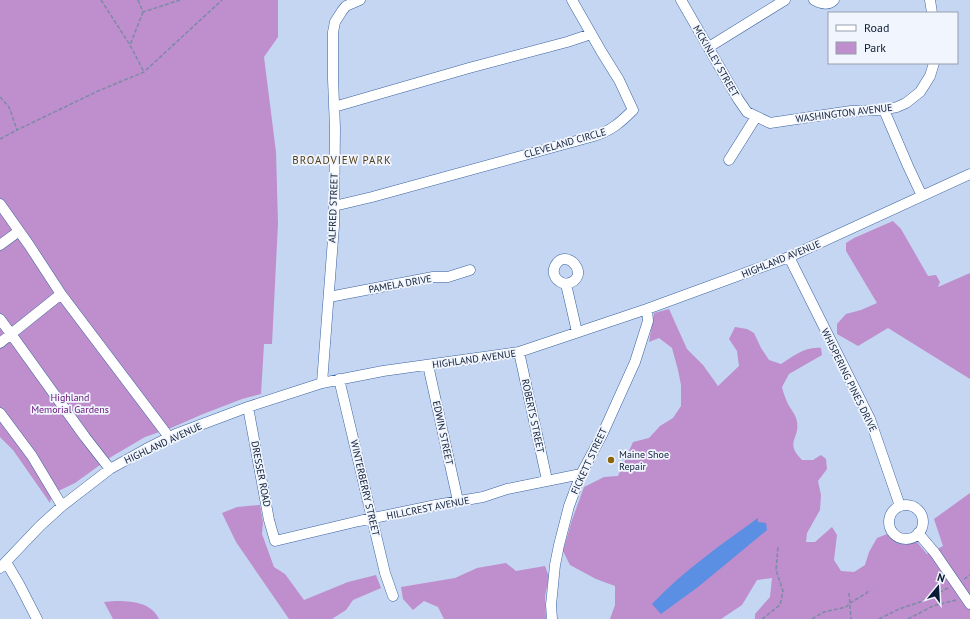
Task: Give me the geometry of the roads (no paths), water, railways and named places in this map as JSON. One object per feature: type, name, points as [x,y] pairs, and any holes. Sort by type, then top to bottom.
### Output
[{"type":"street","name":"ALFRED STREET","points":[[322,383],[334,206],[335,128],[333,32],[335,22],[346,6],[360,0]]},
{"type":"street","points":[[334,106],[567,42],[591,34],[572,0]]},
{"type":"street","name":"MCKINLEY STREET","points":[[681,0],[738,99],[747,112],[756,117]]},
{"type":"street","points":[[709,47],[785,0]]},
{"type":"street","points":[[814,0],[825,4],[831,3],[834,0]]},
{"type":"street","points":[[930,0],[932,12]]},
{"type":"street","name":"CLEVELAND CIRCLE","points":[[334,206],[594,136],[616,126],[633,110],[619,80],[591,34]]},
{"type":"street","name":"WASHINGTON AVENUE","points":[[756,117],[770,123],[851,111],[884,110],[898,107],[906,103],[920,92],[930,76],[934,64]]},
{"type":"street","points":[[884,110],[922,196]]},
{"type":"street","points":[[729,160],[756,117]]},
{"type":"street","name":"HIGHLAND AVENUE","points":[[3,565],[40,526],[62,506],[110,468],[169,437],[248,407],[322,383],[383,371],[519,352],[647,309],[788,257],[970,174]]},
{"type":"street","points":[[0,204],[61,294],[169,437]]},
{"type":"street","points":[[0,244],[19,231]]},
{"type":"street","name":"WHISPERING PINES DRIVE","points":[[788,257],[870,419],[900,506]]},
{"type":"street","name":"PAMELA DRIVE","points":[[329,297],[433,277],[448,277],[470,270]]},
{"type":"street","points":[[566,284],[577,332]]},
{"type":"street","points":[[0,343],[61,294]]},
{"type":"street","name":"FICKETT STREET","points":[[552,619],[552,595],[559,545],[569,506],[581,474],[602,435],[635,362],[648,321],[647,309]]},
{"type":"street","points":[[0,320],[77,426],[110,468]]},
{"type":"street","name":"ROBERTS STREET","points":[[519,352],[547,480]]},
{"type":"street","name":"EDWIN STREET","points":[[428,365],[458,501]]},
{"type":"street","name":"WINTERBERRY STREET","points":[[339,379],[385,573],[393,596]]},
{"type":"street","name":"DRESSER ROAD","points":[[248,407],[269,520],[275,541]]},
{"type":"street","points":[[0,413],[32,456],[62,506]]},
{"type":"street","name":"HILLCREST AVENUE","points":[[275,541],[372,519],[483,497],[507,489],[581,474]]},
{"type":"street","points":[[906,505],[911,506],[920,512],[923,523],[922,529],[918,534],[909,538],[903,538],[894,533],[889,523],[892,513],[900,506],[906,505]]},
{"type":"street","points":[[918,534],[936,553],[967,600]]},
{"type":"street","points":[[3,565],[19,584],[37,619]]},
{"type":"water","points":[[758,518],[758,522],[766,523],[767,530],[698,587],[661,614],[652,604],[690,569]]},
{"type":"place","name":"Maine Shoe Repair","points":[[611,460]]},
{"type":"district","name":"BROADVIEW PARK","points":[[342,160]]},
{"type":"park label","name":"Highland Memorial Gardens","points":[[70,402]]}]
